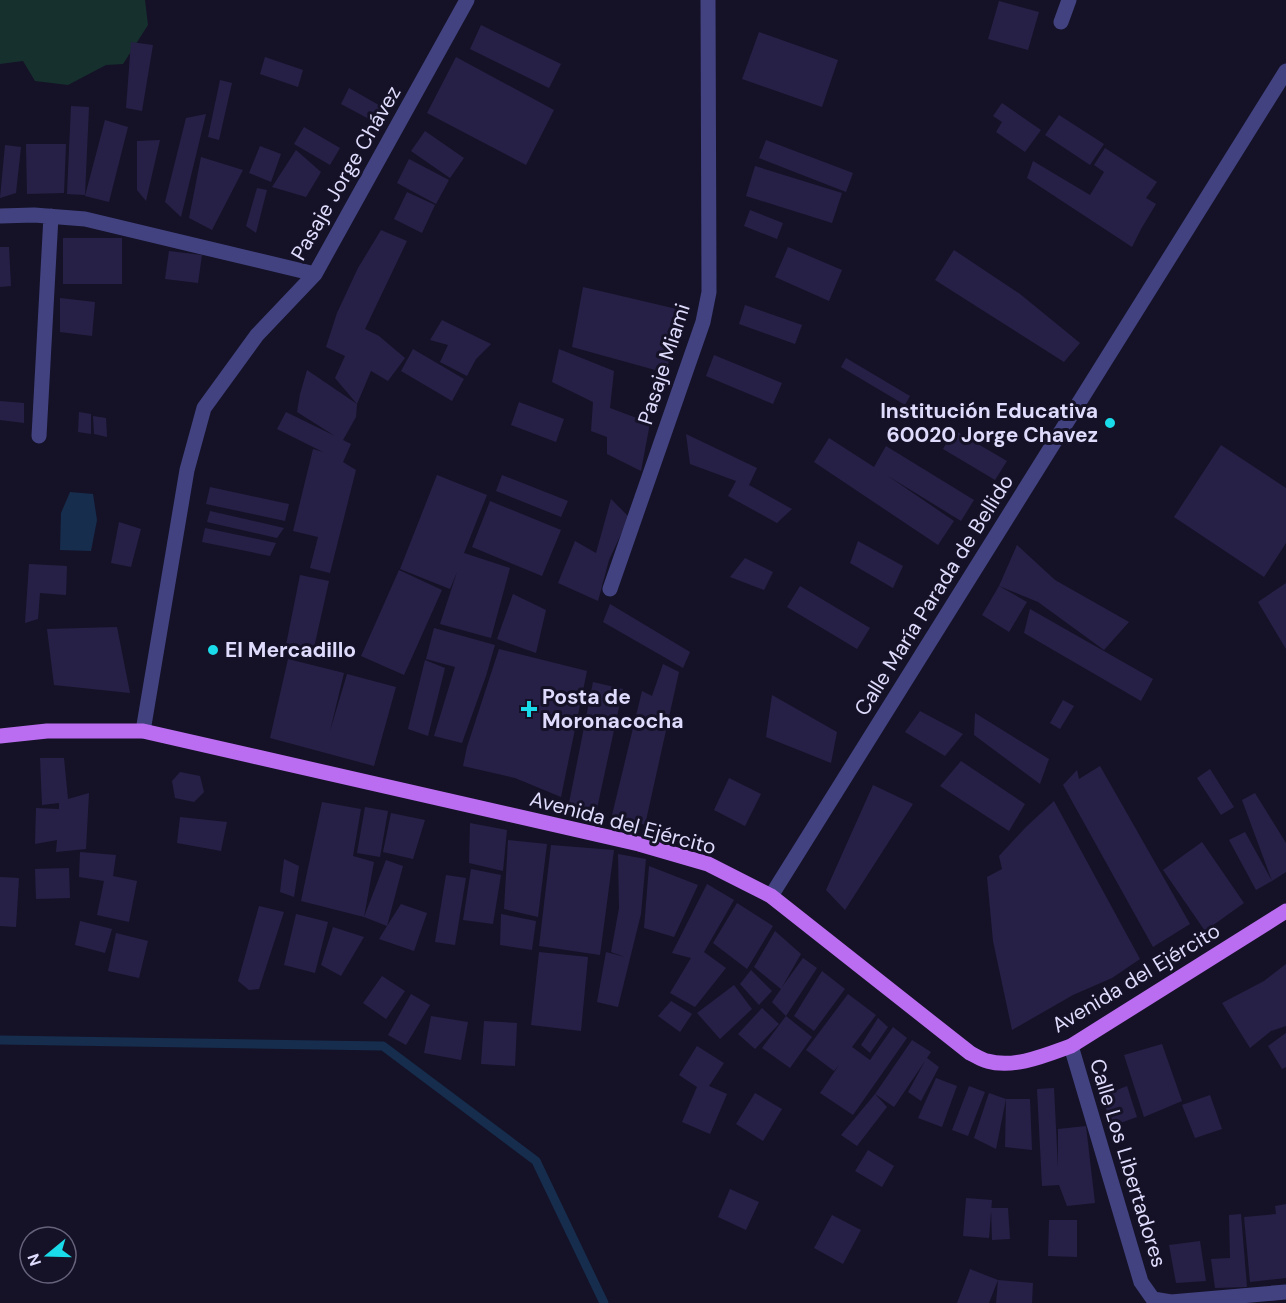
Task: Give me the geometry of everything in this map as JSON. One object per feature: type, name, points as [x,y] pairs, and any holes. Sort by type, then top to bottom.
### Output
[{"type":"main road","name":"Avenida del Ejército","points":[[0,736],[47,731],[143,731],[639,844],[708,864],[771,896],[970,1053],[986,1061],[1002,1064],[1037,1058],[1071,1046],[1286,911]]},
{"type":"street","name":"Pasaje Jorge Chávez","points":[[143,731],[187,470],[204,408],[257,335],[315,274],[468,0]]},
{"type":"street","name":"Pasaje Miami","points":[[610,589],[703,322],[709,292],[708,0]]},
{"type":"street","points":[[1061,21],[1069,0]]},
{"type":"street","name":"Calle María Parada de Bellido","points":[[771,896],[1286,71]]},
{"type":"street","points":[[0,216],[85,219],[315,274]]},
{"type":"street","points":[[39,436],[51,216]]},
{"type":"street","name":"Calle Los Libertadores","points":[[1071,1046],[1141,1282],[1153,1299],[1171,1302],[1286,1292]]},
{"type":"green space","points":[[0,0],[145,0],[148,25],[123,64],[106,65],[68,85],[35,81],[23,61],[0,64]]},
{"type":"water","points":[[70,492],[93,494],[97,520],[91,551],[60,550],[61,513]]},
{"type":"building","points":[[999,1],[1039,12],[1028,50],[988,39]]},
{"type":"building","points":[[481,25],[561,64],[549,88],[470,49]]},
{"type":"building","points":[[759,32],[838,60],[822,107],[742,79]]},
{"type":"building","points":[[131,42],[153,45],[142,111],[126,108]]},
{"type":"building","points":[[265,57],[303,70],[298,87],[260,74]]},
{"type":"building","points":[[456,57],[554,110],[526,165],[427,113]]},
{"type":"building","points":[[220,80],[232,83],[219,140],[208,137]]},
{"type":"building","points":[[349,88],[384,108],[382,126],[341,104]]},
{"type":"building","points":[[1002,103],[1041,130],[1025,152],[996,132],[1002,122],[993,116]]},
{"type":"building","points":[[71,106],[89,107],[85,195],[67,194]]},
{"type":"building","points":[[206,114],[181,217],[165,202],[186,118]]},
{"type":"building","points":[[1059,115],[1104,144],[1090,165],[1045,135]]},
{"type":"building","points":[[105,120],[128,127],[109,202],[85,196]]},
{"type":"building","points":[[304,127],[340,148],[330,165],[294,144]]},
{"type":"building","points":[[425,131],[464,158],[450,178],[411,151]]},
{"type":"building","points":[[160,140],[146,201],[137,190],[137,141]]},
{"type":"building","points":[[766,140],[853,173],[846,192],[759,158]]},
{"type":"building","points":[[26,144],[66,144],[64,193],[27,194]]},
{"type":"building","points":[[5,145],[21,147],[16,193],[0,198]]},
{"type":"building","points":[[260,146],[281,154],[271,182],[249,173]]},
{"type":"building","points":[[1105,148],[1157,182],[1146,198],[1156,204],[1132,247],[1027,178],[1033,161],[1090,195],[1104,172],[1094,165]]},
{"type":"building","points":[[296,150],[321,172],[306,197],[272,187]]},
{"type":"building","points":[[201,157],[243,170],[212,230],[189,218]]},
{"type":"building","points":[[409,159],[449,180],[436,204],[397,183]]},
{"type":"building","points":[[755,166],[842,193],[832,223],[746,196]]},
{"type":"building","points":[[257,188],[267,190],[256,233],[246,226]]},
{"type":"building","points":[[407,192],[435,205],[422,233],[394,219]]},
{"type":"building","points":[[750,210],[783,223],[777,239],[744,226]]},
{"type":"building","points":[[381,230],[407,241],[365,329],[379,336],[405,358],[388,381],[371,371],[357,404],[335,378],[345,356],[326,347],[337,313],[358,268]]},
{"type":"building","points":[[63,238],[122,238],[122,284],[63,284]]},
{"type":"building","points":[[0,247],[9,247],[11,286],[0,287]]},
{"type":"building","points":[[788,247],[842,270],[829,301],[775,277]]},
{"type":"building","points":[[954,250],[1020,294],[1080,343],[1064,362],[935,280]]},
{"type":"building","points":[[169,251],[202,255],[198,283],[165,279]]},
{"type":"building","points":[[583,287],[681,310],[666,373],[572,347]]},
{"type":"building","points":[[60,298],[95,302],[92,336],[60,332]]},
{"type":"building","points":[[745,305],[802,325],[795,344],[739,324]]},
{"type":"building","points":[[442,320],[491,344],[476,359],[467,376],[440,362],[448,345],[430,340]]},
{"type":"building","points":[[413,349],[464,379],[452,401],[401,371]]},
{"type":"building","points":[[559,349],[614,371],[610,408],[650,423],[641,471],[607,454],[607,437],[591,431],[593,402],[552,382]]},
{"type":"building","points":[[714,355],[782,383],[773,404],[706,376]]},
{"type":"building","points":[[846,358],[910,396],[905,405],[841,367]]},
{"type":"building","points":[[307,370],[357,404],[356,417],[343,440],[351,444],[343,462],[356,470],[330,573],[310,568],[318,537],[293,531],[313,449],[323,452],[277,429],[286,412],[335,436],[297,412]]},
{"type":"building","points":[[0,401],[24,403],[24,423],[0,420]]},
{"type":"building","points":[[519,402],[564,419],[556,442],[511,425]]},
{"type":"building","points":[[79,412],[91,414],[91,434],[78,432]]},
{"type":"building","points":[[93,416],[106,418],[107,437],[94,434]]},
{"type":"building","points":[[954,430],[1007,461],[995,480],[943,449]]},
{"type":"building","points":[[686,434],[757,468],[749,485],[792,509],[777,523],[728,496],[736,481],[690,464]]},
{"type":"building","points":[[829,438],[874,467],[886,446],[974,500],[961,521],[888,476],[954,521],[938,545],[814,462]]},
{"type":"building","points":[[1221,445],[1286,488],[1286,543],[1264,577],[1174,517]]},
{"type":"building","points":[[437,475],[487,495],[464,553],[510,568],[491,638],[440,624],[457,572],[450,589],[400,569]]},
{"type":"building","points":[[502,475],[568,501],[561,517],[496,491]]},
{"type":"building","points":[[210,487],[289,504],[285,521],[206,504]]},
{"type":"building","points":[[611,499],[629,517],[609,560],[598,601],[558,583],[575,541],[596,553]]},
{"type":"building","points":[[490,501],[561,530],[542,576],[472,547]]},
{"type":"building","points":[[210,511],[284,528],[277,538],[207,522]]},
{"type":"building","points":[[119,522],[141,529],[131,567],[111,563]]},
{"type":"building","points":[[205,528],[276,543],[270,556],[202,542]]},
{"type":"building","points":[[858,541],[903,566],[893,588],[850,563]]},
{"type":"building","points":[[1017,545],[1055,580],[1129,622],[1104,650],[1038,602],[999,586]]},
{"type":"building","points":[[745,558],[773,572],[764,590],[730,577]]},
{"type":"building","points":[[29,564],[67,566],[66,595],[40,593],[38,619],[25,623]]},
{"type":"building","points":[[399,570],[442,590],[404,675],[361,656]]},
{"type":"building","points":[[300,575],[329,581],[313,652],[286,645]]},
{"type":"building","points":[[1286,583],[1286,649],[1258,602]]},
{"type":"building","points":[[800,586],[870,628],[857,649],[787,607]]},
{"type":"building","points":[[999,586],[1027,602],[1009,632],[982,615]]},
{"type":"building","points":[[513,594],[546,610],[536,653],[497,639]]},
{"type":"building","points":[[610,604],[690,652],[683,668],[603,622]]},
{"type":"building","points":[[1030,609],[1153,679],[1141,701],[1024,633]]},
{"type":"building","points":[[117,627],[130,693],[54,685],[47,629]]},
{"type":"building","points":[[434,628],[495,645],[462,743],[434,736],[455,667],[426,659]]},
{"type":"building","name":"Posta de Moronacocha","points":[[499,649],[587,671],[561,797],[515,778],[463,766]]},
{"type":"building","points":[[288,659],[344,673],[330,731],[347,674],[396,687],[374,766],[270,738]]},
{"type":"building","points":[[425,660],[445,668],[428,736],[408,729]]},
{"type":"building","points":[[663,664],[679,672],[645,825],[612,815],[642,691],[652,696]]},
{"type":"building","points":[[593,682],[623,689],[596,813],[568,808]]},
{"type":"building","points":[[772,695],[837,732],[831,763],[766,737]]},
{"type":"building","points":[[1063,700],[1074,706],[1060,729],[1050,723]]},
{"type":"building","points":[[920,711],[963,734],[945,756],[905,732]]},
{"type":"building","points":[[975,713],[1049,759],[1040,784],[974,735]]},
{"type":"building","points":[[40,758],[64,758],[68,799],[89,793],[86,849],[56,852],[57,840],[35,844],[36,808],[59,809],[59,803],[42,805]]},
{"type":"building","points":[[961,761],[1025,804],[1009,831],[940,786]]},
{"type":"building","points":[[1100,766],[1190,924],[1153,947],[1063,785],[1077,770],[1079,779]]},
{"type":"building","points":[[1210,769],[1234,807],[1221,815],[1197,778]]},
{"type":"building","points":[[180,772],[200,776],[204,792],[194,802],[175,798],[172,781]]},
{"type":"building","points":[[729,778],[761,794],[745,826],[714,810]]},
{"type":"building","points":[[873,785],[913,804],[845,910],[826,890]]},
{"type":"building","points":[[1255,793],[1286,843],[1286,872],[1272,881],[1242,800]]},
{"type":"building","points":[[1054,801],[1140,959],[1112,978],[1073,995],[1012,1030],[993,941],[987,877],[1002,869],[999,856]]},
{"type":"building","points":[[322,802],[361,809],[353,856],[374,862],[364,917],[301,901]]},
{"type":"building","points":[[365,807],[388,811],[380,857],[357,853]]},
{"type":"building","points":[[391,813],[425,820],[413,859],[383,852]]},
{"type":"building","points":[[180,817],[227,822],[221,851],[177,843]]},
{"type":"building","points":[[470,823],[507,830],[503,871],[469,863]]},
{"type":"building","points":[[1245,832],[1272,881],[1256,890],[1229,840]]},
{"type":"building","points":[[508,840],[547,844],[538,917],[504,909]]},
{"type":"building","points":[[1202,842],[1244,903],[1205,931],[1163,870]]},
{"type":"building","points":[[551,845],[614,850],[600,955],[539,946]]},
{"type":"building","points":[[80,852],[116,855],[113,876],[137,881],[129,922],[97,915],[104,881],[79,877]]},
{"type":"building","points":[[618,854],[646,859],[641,914],[618,1007],[597,1002],[606,952],[625,957],[611,952],[619,908]]},
{"type":"building","points":[[284,859],[299,866],[294,897],[280,892]]},
{"type":"building","points":[[386,860],[403,866],[387,926],[364,917]]},
{"type":"building","points":[[649,866],[698,885],[674,937],[644,928]]},
{"type":"building","points":[[69,868],[70,898],[36,899],[35,869]]},
{"type":"building","points":[[471,869],[501,875],[493,924],[463,920]]},
{"type":"building","points":[[446,875],[466,878],[455,945],[435,942]]},
{"type":"building","points":[[0,877],[19,878],[16,927],[0,926]]},
{"type":"building","points":[[707,884],[734,900],[704,952],[726,968],[695,1007],[670,993],[691,958],[672,953]]},
{"type":"building","points":[[737,903],[773,926],[747,969],[713,943]]},
{"type":"building","points":[[401,904],[427,913],[414,951],[379,939]]},
{"type":"building","points":[[259,906],[284,912],[259,989],[249,990],[238,981]]},
{"type":"building","points":[[296,914],[328,922],[315,973],[284,965]]},
{"type":"building","points":[[501,914],[536,921],[532,950],[500,945]]},
{"type":"building","points":[[80,921],[112,929],[105,953],[75,945]]},
{"type":"building","points":[[333,927],[364,937],[341,976],[321,965]]},
{"type":"building","points":[[775,931],[801,954],[782,987],[803,958],[817,968],[786,1016],[772,1002],[781,989],[754,967]]},
{"type":"building","points":[[116,933],[148,941],[139,978],[108,971]]},
{"type":"building","points":[[539,952],[588,957],[581,1031],[531,1025]]},
{"type":"building","points":[[1286,964],[1286,1026],[1271,1031],[1250,1048],[1222,1003],[1264,981]]},
{"type":"building","points":[[751,970],[772,991],[759,1005],[740,984]]},
{"type":"building","points":[[822,971],[845,989],[814,1031],[794,1016]]},
{"type":"building","points":[[382,976],[405,991],[386,1019],[363,1003]]},
{"type":"building","points":[[734,985],[752,1009],[720,1039],[697,1013]]},
{"type":"building","points":[[411,994],[430,1005],[406,1045],[388,1035]]},
{"type":"building","points":[[848,994],[876,1015],[852,1047],[870,1060],[893,1027],[907,1038],[853,1115],[820,1093],[839,1065],[834,1071],[806,1050]]},
{"type":"building","points":[[671,1001],[692,1014],[680,1032],[658,1016]]},
{"type":"building","points":[[762,1008],[779,1024],[755,1049],[738,1034]]},
{"type":"building","points":[[431,1016],[468,1022],[461,1060],[424,1053]]},
{"type":"building","points":[[786,1016],[812,1037],[790,1068],[762,1048]]},
{"type":"building","points":[[878,1018],[888,1027],[870,1053],[861,1045]]},
{"type":"building","points":[[484,1021],[517,1023],[515,1066],[481,1064]]},
{"type":"building","points":[[1286,1033],[1286,1067],[1282,1069],[1268,1046]]},
{"type":"building","points":[[912,1040],[931,1052],[927,1058],[939,1067],[921,1101],[908,1092],[925,1061],[894,1107],[875,1094]]},
{"type":"building","points":[[1162,1044],[1182,1101],[1144,1117],[1124,1055]]},
{"type":"building","points":[[697,1046],[724,1063],[709,1086],[727,1094],[710,1134],[682,1122],[697,1087],[679,1075]]},
{"type":"building","points":[[936,1078],[957,1086],[942,1127],[918,1118]]},
{"type":"building","points":[[969,1086],[985,1092],[968,1136],[952,1130]]},
{"type":"building","points":[[1127,1086],[1137,1117],[1112,1126],[1102,1096]]},
{"type":"building","points":[[1054,1088],[1058,1168],[1058,1129],[1086,1126],[1095,1203],[1067,1206],[1059,1185],[1042,1186],[1037,1089]]},
{"type":"building","points":[[755,1093],[782,1109],[763,1141],[736,1124]]},
{"type":"building","points":[[989,1093],[1006,1099],[996,1149],[974,1138]]},
{"type":"building","points":[[875,1094],[887,1107],[857,1146],[841,1135]]},
{"type":"building","points":[[1210,1095],[1222,1129],[1195,1138],[1182,1105]]},
{"type":"building","points":[[1006,1099],[1030,1099],[1032,1150],[1005,1147]]},
{"type":"building","points":[[868,1150],[894,1166],[882,1187],[855,1171]]},
{"type":"building","points":[[730,1189],[759,1202],[746,1230],[718,1217]]},
{"type":"building","points":[[966,1198],[992,1200],[989,1238],[963,1236]]},
{"type":"building","points":[[1286,1204],[1286,1278],[1250,1282],[1244,1217],[1276,1214],[1275,1206]]},
{"type":"building","points":[[991,1208],[1008,1208],[1010,1239],[992,1240]]},
{"type":"building","points":[[1241,1214],[1247,1287],[1215,1288],[1211,1259],[1230,1258],[1229,1215]]},
{"type":"building","points":[[832,1215],[861,1230],[843,1264],[814,1248]]},
{"type":"building","points":[[1049,1220],[1077,1220],[1077,1257],[1048,1256]]},
{"type":"building","points":[[1200,1241],[1206,1281],[1176,1283],[1169,1245]]},
{"type":"building","points":[[970,1269],[998,1280],[989,1303],[957,1303]]},
{"type":"building","points":[[998,1280],[1033,1283],[1032,1303],[996,1303]]},
{"type":"waterway","points":[[0,1040],[383,1046],[536,1161],[604,1303]]},
{"type":"place","name":"Institución Educativa 60020 Jorge Chavez","points":[[1110,423]]},
{"type":"place","name":"El Mercadillo","points":[[213,650]]},
{"type":"place","name":"Posta de Moronacocha","points":[[529,709]]}]
